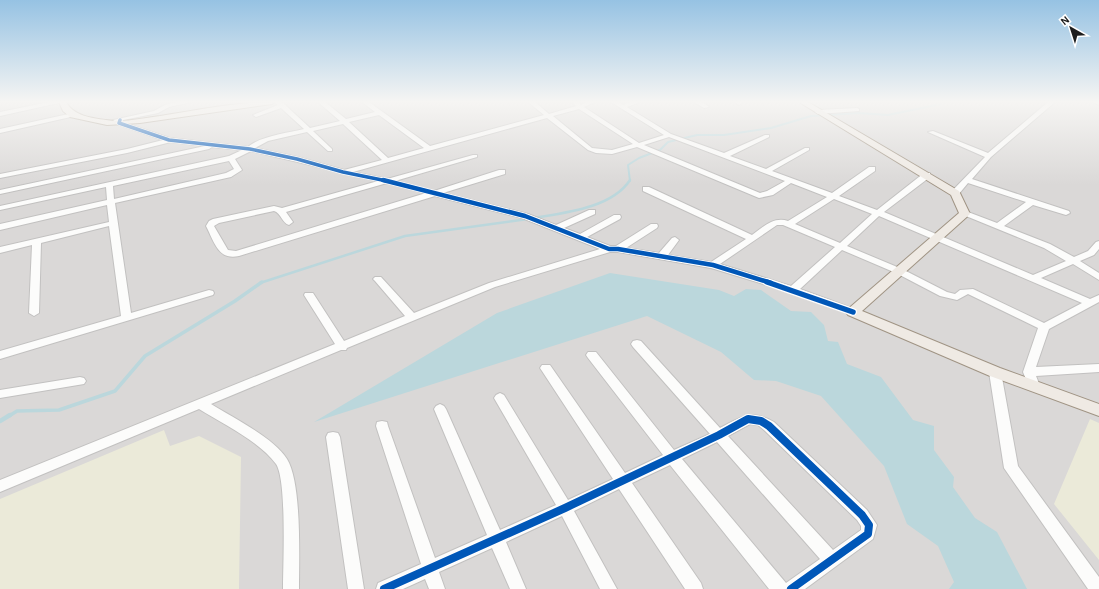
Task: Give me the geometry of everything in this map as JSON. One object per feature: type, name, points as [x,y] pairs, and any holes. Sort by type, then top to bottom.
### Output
[{"type":"main road","points":[[845,129],[927,175],[955,193],[965,214],[936,237],[853,312],[994,372],[1031,379],[1099,410]]},
{"type":"street","points":[[141,129],[169,140],[250,150],[297,159],[343,172],[387,181],[525,216],[580,238],[613,249],[713,265],[793,290],[853,312]]},
{"type":"street","points":[[353,129],[386,160]]},
{"type":"street","points":[[403,129],[428,148]]},
{"type":"street","points":[[343,172],[495,129]]},
{"type":"street","points":[[566,129],[590,149],[612,152],[669,135]]},
{"type":"street","points":[[615,129],[638,145],[759,196],[770,193],[791,180]]},
{"type":"street","points":[[660,129],[669,135],[878,213],[1032,279],[1094,300]]},
{"type":"street","points":[[955,193],[988,156],[1019,129]]},
{"type":"street","points":[[0,208],[231,158],[250,150],[259,142],[308,130],[330,150]]},
{"type":"street","points":[[931,132],[988,156]]},
{"type":"street","points":[[726,155],[767,136]]},
{"type":"street","points":[[0,176],[127,151],[169,140]]},
{"type":"street","points":[[0,192],[217,146]]},
{"type":"street","points":[[767,171],[807,149]]},
{"type":"street","points":[[281,211],[476,156]]},
{"type":"street","points":[[0,227],[234,173],[238,170],[231,158]]},
{"type":"street","points":[[789,224],[872,169]]},
{"type":"street","points":[[289,222],[281,211],[274,208],[216,221],[210,226],[224,252],[228,254],[236,254],[502,172]]},
{"type":"street","points":[[793,290],[878,213],[927,175]]},
{"type":"street","points":[[966,180],[1066,213]]},
{"type":"street","points":[[109,184],[126,317]]},
{"type":"street","points":[[646,189],[752,238]]},
{"type":"street","points":[[997,227],[1032,202]]},
{"type":"street","points":[[557,228],[592,212]]},
{"type":"street","points":[[965,214],[1047,246],[1099,277]]},
{"type":"street","points":[[580,238],[617,217]]},
{"type":"street","points":[[713,265],[778,221],[789,224],[842,246],[951,296],[957,297],[964,292],[969,291],[1044,327]]},
{"type":"street","points":[[0,250],[113,222]]},
{"type":"street","points":[[0,486],[492,285],[613,249],[654,226]]},
{"type":"street","points":[[662,256],[675,240]]},
{"type":"street","points":[[34,313],[37,241]]},
{"type":"street","points":[[1032,279],[1091,252],[1099,244]]},
{"type":"street","points":[[378,279],[413,318]]},
{"type":"street","points":[[0,354],[209,293]]},
{"type":"street","points":[[309,295],[342,347]]},
{"type":"street","points":[[1094,300],[1044,327],[1031,379],[1099,368]]},
{"type":"street","points":[[636,344],[832,561]]},
{"type":"street","points":[[592,355],[672,457],[780,589]]},
{"type":"street","points":[[546,368],[695,589]]},
{"type":"street","points":[[994,372],[1011,468],[1098,589]]},
{"type":"street","points":[[0,394],[80,381]]},
{"type":"street","points":[[500,398],[565,508],[609,589]]},
{"type":"street","points":[[200,403],[267,447],[283,463],[289,486],[291,589]]},
{"type":"street","points":[[440,408],[495,539],[518,589]]},
{"type":"street","points":[[384,589],[565,508],[719,435],[748,419],[761,421],[769,426],[862,515],[869,526],[868,534],[791,589]]},
{"type":"street","points":[[382,426],[437,589]]},
{"type":"street","points":[[333,437],[356,589]]},
{"type":"shaded area","points":[[0,129],[1099,129],[1099,589],[0,589]]},
{"type":"green space","points":[[1090,419],[1099,423],[1099,560],[1054,504]]},
{"type":"green space","points":[[164,430],[170,446],[199,436],[241,457],[239,589],[0,589],[0,499]]},
{"type":"water","points":[[610,273],[719,290],[734,296],[746,289],[761,290],[791,311],[811,312],[824,325],[828,341],[838,342],[847,364],[881,377],[913,420],[934,426],[934,450],[954,477],[953,487],[975,518],[997,532],[1027,589],[949,589],[954,582],[938,546],[907,524],[884,466],[821,396],[776,381],[754,380],[721,352],[647,316],[314,422],[497,313]]},
{"type":"waterway","points":[[630,180],[628,165],[639,158],[660,150],[668,142],[697,135],[724,135],[761,129]]},
{"type":"waterway","points":[[534,218],[573,211],[600,203],[612,197],[630,180]]},
{"type":"waterway","points":[[261,283],[405,236],[528,219]]},
{"type":"waterway","points":[[9,416],[17,411],[59,410],[115,391],[145,356],[235,301],[261,283]]},
{"type":"waterway","points":[[0,421],[10,415]]},
{"type":"cycle path","points":[[138,129],[169,140],[250,149],[297,159],[343,172],[387,181],[525,216],[609,249],[618,249],[713,265],[793,290],[853,312]]},
{"type":"cycle path","points":[[384,589],[565,508],[719,435],[748,419],[761,421],[769,426],[862,515],[869,525],[868,534],[791,589]]}]
